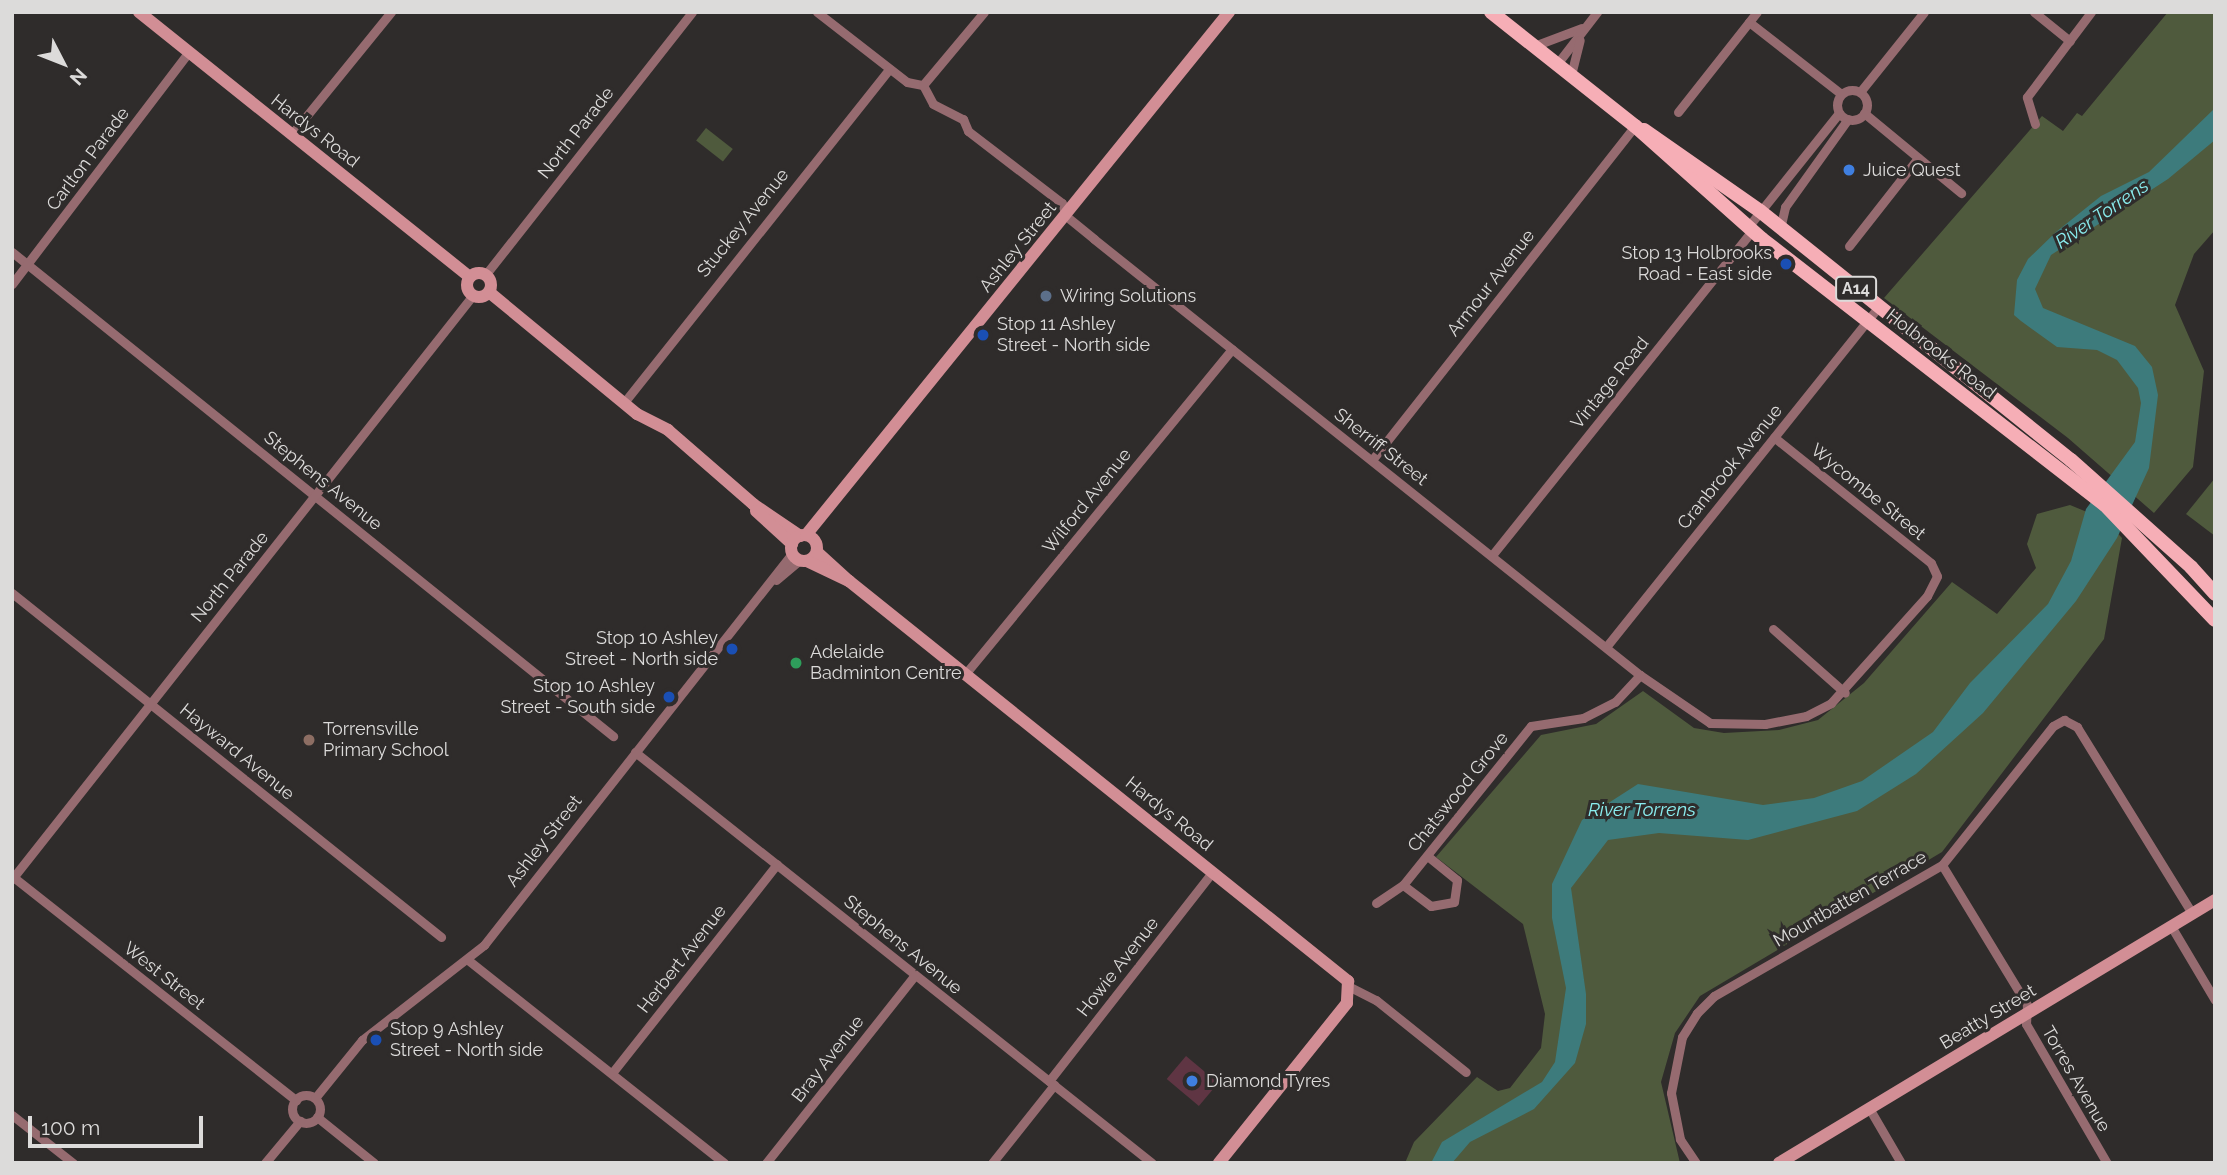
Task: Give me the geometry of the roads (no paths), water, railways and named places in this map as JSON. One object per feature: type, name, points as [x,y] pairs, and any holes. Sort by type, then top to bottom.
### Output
[{"type":"main road","name":"Holbrooks Road","points":[[1491,12],[1635,126],[1750,229],[2053,464],[2138,536],[2215,620]]},
{"type":"main road","name":"Holbrooks Road","points":[[1635,126],[1662,139],[1760,211],[2071,460],[2157,534],[2215,594]]},
{"type":"street","name":"Hardys Road","points":[[139,12],[470,277]]},
{"type":"street","points":[[291,135],[391,12]]},
{"type":"street","name":"North Parade","points":[[486,274],[692,12]]},
{"type":"street","name":"Sherriff Street","points":[[817,12],[910,84],[923,85],[933,104],[963,119],[968,131],[1062,203],[1066,216],[1493,554],[1686,711],[1710,723],[1738,726],[1806,716],[1845,693],[1927,596],[1937,576]]},
{"type":"street","points":[[923,85],[984,12]]},
{"type":"street","name":"Ashley Street","points":[[315,1098],[362,1040],[468,960],[635,751],[804,548],[835,504],[1229,12]]},
{"type":"street","points":[[1557,64],[1597,12]]},
{"type":"street","points":[[1678,112],[1757,12]]},
{"type":"street","points":[[1749,22],[1841,94],[1860,92],[1924,12]]},
{"type":"street","points":[[2034,12],[2070,41]]},
{"type":"street","points":[[2035,124],[2027,97],[2091,12]]},
{"type":"street","points":[[1534,46],[1587,25]]},
{"type":"street","points":[[1571,75],[1587,25]]},
{"type":"street","name":"Carlton Parade","points":[[12,284],[188,53]]},
{"type":"street","name":"Stuckey Avenue","points":[[626,400],[889,69]]},
{"type":"street","points":[[1860,92],[1867,104],[1864,113]]},
{"type":"street","points":[[1841,94],[1839,113],[1848,119]]},
{"type":"street","name":"Vintage Road","points":[[1493,554],[1839,113]]},
{"type":"street","points":[[1780,229],[1785,207],[1848,119],[1864,113]]},
{"type":"street","points":[[1864,113],[1961,193]]},
{"type":"street","name":"Armour Avenue","points":[[1373,460],[1635,126]]},
{"type":"street","points":[[1849,246],[1918,158]]},
{"type":"street","name":"Stephens Avenue","points":[[12,252],[612,736]]},
{"type":"street","points":[[486,274],[489,292],[473,295],[470,277],[486,274]]},
{"type":"street","name":"Hardys Road","points":[[489,292],[626,400],[804,548],[966,673],[1352,988],[1376,1000],[1466,1072]]},
{"type":"street","name":"North Parade","points":[[13,877],[473,295]]},
{"type":"street","name":"Cranbrook Avenue","points":[[1606,647],[1878,307]]},
{"type":"street","name":"Wilford Avenue","points":[[966,673],[1232,349]]},
{"type":"street","name":"Wycombe Street","points":[[1774,437],[1931,563],[1937,576]]},
{"type":"street","name":"Hayward Avenue","points":[[12,593],[441,937]]},
{"type":"street","points":[[1773,629],[1845,693]]},
{"type":"street","name":"Chatswood Grove","points":[[1376,903],[1403,885],[1531,726],[1583,718],[1615,702],[1640,675]]},
{"type":"street","name":"Mountbatten Terrace","points":[[1696,1163],[1680,1139],[1671,1093],[1682,1037],[1697,1013],[1714,996],[1942,865],[2053,726],[2064,720],[2077,727],[2192,913]]},
{"type":"street","name":"Stephens Avenue","points":[[635,751],[1152,1163]]},
{"type":"street","points":[[1403,885],[1431,906],[1454,902],[1457,880],[1427,856]]},
{"type":"street","name":"Herbert Avenue","points":[[612,1073],[777,864]]},
{"type":"street","name":"Torres Avenue","points":[[1942,865],[2027,1005],[2026,1024],[2107,1163]]},
{"type":"street","name":"Howie Avenue","points":[[992,1163],[1212,872]]},
{"type":"street","name":"West Street","points":[[13,877],[296,1100]]},
{"type":"street","name":"Beatty Street","points":[[1779,1163],[2215,900]]},
{"type":"street","points":[[2171,926],[2215,1000]]},
{"type":"street","points":[[468,960],[724,1163]]},
{"type":"street","name":"Bray Avenue","points":[[766,1163],[915,975]]},
{"type":"street","points":[[1219,1163],[1347,1003],[1352,988]]},
{"type":"street","points":[[300,1121],[293,1114],[296,1100],[315,1098],[317,1117],[374,1163]]},
{"type":"street","points":[[1869,1108],[1901,1163]]},
{"type":"street","points":[[12,1115],[73,1163]]},
{"type":"street","points":[[265,1163],[300,1121],[317,1117]]},
{"type":"water","name":"River Torrens","points":[[2215,108],[2215,140],[2168,179],[2051,255],[2035,289],[2043,308],[2135,346],[2152,367],[2158,395],[2149,468],[2117,538],[2076,601],[1983,713],[1916,774],[1857,811],[1748,840],[1659,833],[1608,840],[1571,888],[1586,994],[1586,1024],[1575,1063],[1534,1109],[1470,1142],[1452,1163],[1431,1163],[1442,1142],[1542,1082],[1555,1062],[1566,988],[1552,918],[1552,884],[1582,820],[1638,784],[1763,805],[1814,798],[1862,781],[1933,732],[1970,683],[2048,604],[2071,561],[2086,509],[2135,442],[2141,403],[2138,388],[2117,360],[2097,350],[2057,347],[2014,315],[2017,280],[2028,259],[2056,232],[2101,196],[2149,172]]},
{"type":"place","name":"Juice Quest","points":[[1849,170]]},
{"type":"place","name":"Stop 13 Holbrooks Road - East side","points":[[1786,264]]},
{"type":"place","name":"Wiring Solutions","points":[[1046,296]]},
{"type":"place","name":"Stop 11 Ashley Street - North side","points":[[983,335]]},
{"type":"place","name":"Stop 10 Ashley Street - North side","points":[[732,649]]},
{"type":"place","name":"Adelaide Badminton Centre","points":[[796,663]]},
{"type":"place","name":"Stop 10 Ashley Street - South side","points":[[669,697]]},
{"type":"place","name":"Torrensville Primary School","points":[[309,740]]},
{"type":"place","name":"Stop 9 Ashley Street - North side","points":[[376,1040]]},
{"type":"place","name":"Diamond Tyres","points":[[1192,1081]]}]
